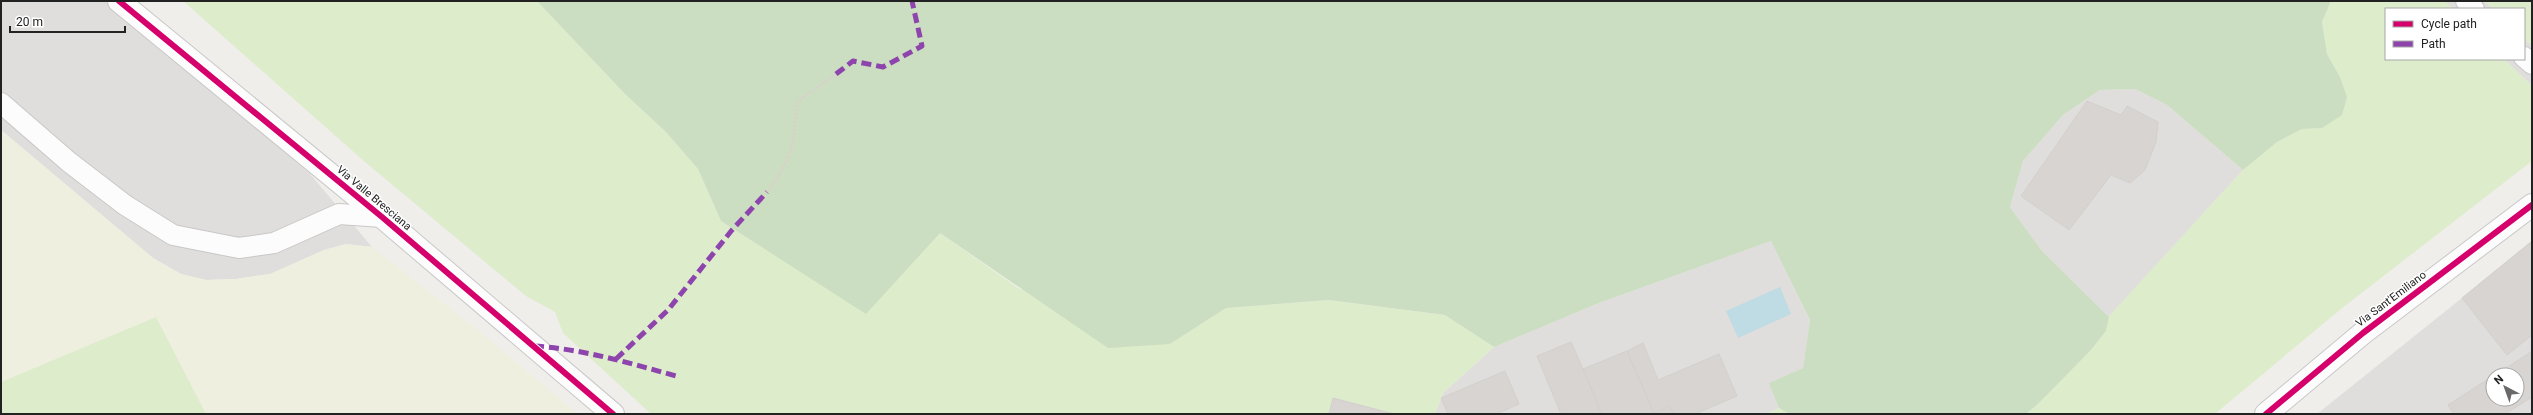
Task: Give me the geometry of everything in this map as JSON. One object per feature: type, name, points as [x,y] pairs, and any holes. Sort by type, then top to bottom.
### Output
[{"type":"street","name":"Via Valle Bresciana","points":[[119,1],[382,217],[613,414]]},
{"type":"street","name":"Via Sant'Emiliano","points":[[2266,414],[2363,333],[2532,205]]},
{"type":"lane","points":[[1,103],[69,162],[113,196],[173,235],[239,248],[274,243],[338,214],[382,217]]},
{"type":"path","points":[[768,192],[785,168],[794,138],[797,102],[836,74]]},
{"type":"shaded area","points":[[1,1],[105,1],[310,174],[372,247],[346,244],[324,250],[270,274],[236,279],[206,280],[181,274],[153,258],[1,130]]},
{"type":"shaded area","points":[[2444,1],[2484,1],[2492,8],[2452,8]]},
{"type":"shaded area","points":[[2525,39],[2532,46],[2532,86],[2505,60],[2525,60]]},
{"type":"shaded area","points":[[2135,89],[2167,105],[2243,170],[2109,317],[2042,251],[2010,207],[2023,161],[2063,115],[2100,90]]},
{"type":"shaded area","points":[[1771,241],[1810,320],[1803,368],[1770,383],[1779,408],[1767,414],[1435,414],[1443,393],[1494,347],[1599,303]]},
{"type":"shaded area","points":[[2532,241],[2532,414],[2317,414],[2462,298]]},
{"type":"green space","points":[[183,1],[537,1],[625,94],[666,132],[698,169],[721,221],[767,250],[940,233],[1018,288],[1170,344],[1226,308],[1329,300],[1445,315],[1494,347],[1443,393],[1435,414],[651,414],[563,333],[555,312],[526,296],[365,162]]},
{"type":"green space","points":[[537,1],[2331,1],[2322,22],[2327,54],[2340,77],[2347,97],[2342,115],[2322,128],[2302,129],[2277,142],[2243,170],[2167,105],[2135,89],[2100,90],[2063,115],[2023,161],[2010,207],[2042,251],[2109,317],[2106,331],[2091,350],[2039,403],[2026,414],[1789,414],[1779,408],[1769,383],[1803,368],[1810,320],[1771,241],[1599,303],[1494,347],[1445,315],[1329,300],[1226,308],[1170,344],[1108,348],[940,233],[866,314],[721,221],[698,169],[666,132],[625,94]]},
{"type":"green space","points":[[2331,1],[2444,1],[2452,8],[2385,8],[2385,60],[2505,60],[2532,86],[2532,161],[2341,309],[2215,414],[2026,414],[2039,403],[2091,350],[2106,331],[2109,316],[2243,170],[2277,142],[2302,129],[2322,128],[2340,77],[2327,54],[2322,22]]},
{"type":"green space","points":[[2484,1],[2532,1],[2532,46],[2525,39],[2525,8],[2492,8]]},
{"type":"green space","points":[[1,130],[153,258],[181,274],[206,280],[236,279],[270,274],[324,250],[346,244],[372,247],[478,330],[578,414],[206,414],[156,317],[1,382]]},
{"type":"green space","points":[[156,317],[206,414],[1,414],[1,382]]},
{"type":"green space","points":[[1779,408],[1789,414],[1767,414]]},
{"type":"water","points":[[1780,287],[1791,314],[1738,338],[1726,311]]},
{"type":"building","points":[[2087,101],[2121,115],[2127,106],[2158,122],[2156,142],[2145,170],[2130,183],[2111,175],[2069,230],[2021,196]]},
{"type":"building","points":[[2532,241],[2532,335],[2507,355],[2462,298]]},
{"type":"building","points":[[1571,342],[1602,414],[1561,414],[1537,356]]},
{"type":"building","points":[[1643,343],[1658,380],[1719,354],[1737,396],[1695,414],[1654,414],[1627,351]]},
{"type":"building","points":[[1627,351],[1654,414],[1602,414],[1583,369]]},
{"type":"building","points":[[2531,352],[2532,397],[2525,401],[2525,367],[2508,367]]},
{"type":"building","points":[[1505,371],[1519,404],[1496,414],[1448,414],[1441,398]]},
{"type":"building","points":[[2485,381],[2485,407],[2516,407],[2505,414],[2454,414],[2448,405]]},
{"type":"building","points":[[1333,398],[1394,414],[1329,414]]},
{"type":"building","points":[[1670,406],[1673,414],[1654,414],[1654,413]]},
{"type":"marked path","points":[[836,74],[853,61],[883,67],[922,46],[912,1]]},
{"type":"marked path","points":[[616,359],[668,310],[732,230],[767,192]]},
{"type":"marked path","points":[[534,346],[588,353],[676,376]]},
{"type":"cycle path","points":[[119,1],[382,217],[613,414]]},
{"type":"cycle path","points":[[2266,414],[2363,333],[2532,205]]}]
